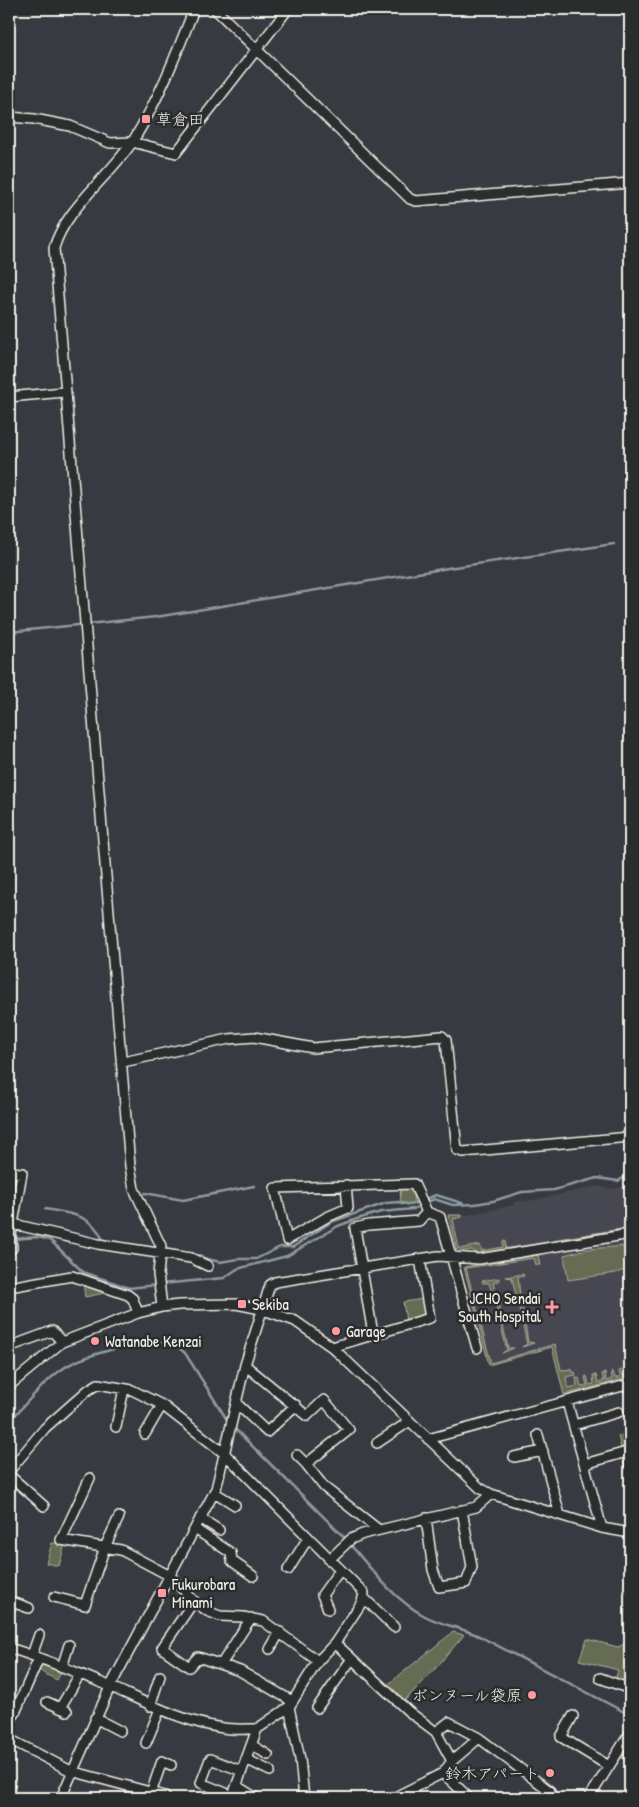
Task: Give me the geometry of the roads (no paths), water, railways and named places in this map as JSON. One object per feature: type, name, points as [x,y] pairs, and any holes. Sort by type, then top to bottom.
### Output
[{"type":"street","points":[[162,1306],[158,1274],[161,1246],[134,1189],[130,1166],[123,1062],[54,258],[56,238],[63,227],[132,142],[164,86],[194,9]]},
{"type":"street","points":[[215,9],[410,199],[416,201],[630,183]]},
{"type":"street","points":[[9,117],[34,118],[70,126],[110,143],[132,142],[172,154],[179,152],[288,9]]},
{"type":"street","points":[[9,397],[64,392]]},
{"type":"street","points":[[123,1062],[230,1039],[254,1037],[314,1048],[442,1036],[446,1040],[457,1150],[463,1152],[630,1137]]},
{"type":"street","points":[[9,1172],[22,1173],[11,1223],[11,1242]]},
{"type":"street","points":[[346,1185],[348,1208],[327,1217],[287,1240],[275,1188],[346,1185],[414,1184],[426,1210],[440,1217],[477,1348]]},
{"type":"street","points":[[373,1334],[355,1228],[369,1224],[419,1221],[426,1210]]},
{"type":"street","points":[[11,1223],[98,1244],[191,1258],[208,1266]]},
{"type":"street","points":[[61,1798],[71,1771],[110,1687],[214,1492],[230,1434],[245,1365],[266,1290],[275,1282],[361,1268],[420,1259],[480,1258],[630,1234]]},
{"type":"street","points":[[332,1347],[430,1318],[420,1259]]},
{"type":"street","points":[[9,1287],[72,1276],[128,1295],[133,1299],[138,1313]]},
{"type":"street","points":[[9,1386],[62,1342],[138,1313],[162,1306],[236,1304],[261,1309],[295,1320],[332,1347],[480,1488],[491,1494],[602,1528],[630,1533]]},
{"type":"street","points":[[9,1347],[52,1332],[62,1342]]},
{"type":"street","points":[[245,1365],[296,1405],[307,1416],[324,1400],[349,1430],[306,1464]]},
{"type":"street","points":[[9,1471],[45,1428],[88,1390],[98,1384],[124,1389],[162,1404],[225,1454],[329,1560],[364,1592],[362,1602],[335,1643],[318,1661],[290,1704],[257,1729],[233,1797],[201,1783],[210,1759],[242,1771]]},
{"type":"street","points":[[428,1440],[630,1384]]},
{"type":"street","points":[[116,1427],[124,1389]]},
{"type":"street","points":[[568,1402],[602,1528]]},
{"type":"street","points":[[236,1403],[267,1432],[296,1405]]},
{"type":"street","points":[[145,1434],[162,1404]]},
{"type":"street","points":[[574,1425],[619,1412]]},
{"type":"street","points":[[377,1443],[410,1421]]},
{"type":"street","points":[[538,1435],[560,1515]]},
{"type":"street","points":[[514,1457],[543,1451]]},
{"type":"street","points":[[585,1464],[629,1452],[630,1465]]},
{"type":"street","points":[[297,1455],[324,1487],[380,1530]]},
{"type":"street","points":[[9,1475],[44,1506]]},
{"type":"street","points":[[90,1478],[61,1540],[121,1550],[170,1576],[194,1602],[220,1616],[251,1618],[263,1621],[318,1661]]},
{"type":"street","points":[[214,1492],[234,1505]]},
{"type":"street","points":[[329,1560],[351,1539],[476,1506],[491,1494]]},
{"type":"street","points":[[426,1518],[433,1570],[439,1587],[466,1583],[472,1567],[462,1510]]},
{"type":"street","points":[[54,1597],[85,1605],[105,1547],[119,1517]]},
{"type":"street","points":[[200,1518],[220,1530]]},
{"type":"street","points":[[194,1529],[231,1553],[232,1560],[253,1576]]},
{"type":"street","points":[[288,1570],[308,1538]]},
{"type":"street","points":[[328,1609],[322,1595],[340,1570]]},
{"type":"street","points":[[363,1597],[394,1627]]},
{"type":"street","points":[[9,1601],[29,1608]]},
{"type":"street","points":[[194,1602],[162,1648],[190,1667],[198,1657],[222,1663],[290,1704],[300,1759],[304,1798]]},
{"type":"street","points":[[222,1663],[251,1618]]},
{"type":"street","points":[[270,1649],[280,1632]]},
{"type":"street","points":[[9,1712],[14,1715],[35,1656],[38,1635]]},
{"type":"street","points":[[335,1643],[408,1711],[436,1732],[452,1761]]},
{"type":"street","points":[[62,1667],[69,1645]]},
{"type":"street","points":[[9,1648],[80,1674],[150,1706],[223,1728],[257,1729]]},
{"type":"street","points":[[317,1708],[352,1660]]},
{"type":"street","points":[[46,1702],[63,1710],[80,1674]]},
{"type":"street","points":[[150,1706],[160,1676]]},
{"type":"street","points":[[600,1678],[630,1689]]},
{"type":"street","points":[[146,1743],[160,1709]]},
{"type":"street","points":[[573,1716],[561,1737],[609,1766]]},
{"type":"street","points":[[95,1718],[120,1731]]},
{"type":"street","points":[[436,1732],[449,1722],[479,1738],[550,1791]]},
{"type":"street","points":[[588,1798],[630,1733]]},
{"type":"street","points":[[393,1798],[443,1773],[452,1761],[479,1738]]},
{"type":"street","points":[[11,1740],[71,1771],[165,1796]]},
{"type":"street","points":[[252,1745],[268,1754]]},
{"type":"street","points":[[246,1759],[270,1771]]},
{"type":"street","points":[[151,1793],[162,1761],[171,1765]]},
{"type":"street","points":[[443,1773],[469,1798]]},
{"type":"street","points":[[237,1786],[256,1798]]},
{"type":"waterway","points":[[9,632],[156,617],[448,568],[614,544]]},
{"type":"waterway","points":[[161,1284],[224,1278],[237,1269],[287,1256],[338,1226],[381,1212],[413,1209],[434,1199],[453,1205],[475,1204],[493,1201],[522,1192],[554,1190],[597,1178],[618,1181],[630,1174]]},
{"type":"waterway","points":[[145,1193],[183,1200],[254,1186]]},
{"type":"waterway","points":[[195,1256],[220,1262],[256,1259],[280,1247],[293,1247],[331,1222],[386,1203],[399,1202],[410,1205],[436,1195],[462,1203]]},
{"type":"waterway","points":[[45,1209],[85,1219],[92,1224],[102,1238]]},
{"type":"waterway","points":[[14,1239],[38,1237],[50,1240],[83,1272],[129,1288],[156,1285]]},
{"type":"waterway","points":[[169,1250],[180,1252]]},
{"type":"waterway","points":[[9,1422],[47,1382],[70,1365],[96,1354],[127,1346],[155,1342],[173,1345],[185,1353],[229,1423]]},
{"type":"waterway","points":[[233,1427],[346,1539]]},
{"type":"waterway","points":[[350,1544],[384,1584],[414,1610],[432,1619],[479,1636],[630,1715]]},
{"type":"place","name":"草倉田","points":[[146,119]]},
{"type":"place","name":"Sekiba","points":[[242,1304]]},
{"type":"place","name":"JCHO Sendai South Hospital","points":[[552,1307]]},
{"type":"place","name":"Garage","points":[[336,1331]]},
{"type":"place","name":"Watanabe Kenzai","points":[[95,1341]]},
{"type":"place","name":"Fukurobara Minami","points":[[162,1593]]},
{"type":"place","name":"ボンヌール袋原","points":[[532,1695]]},
{"type":"place","name":"鈴木アパート","points":[[550,1773]]}]
